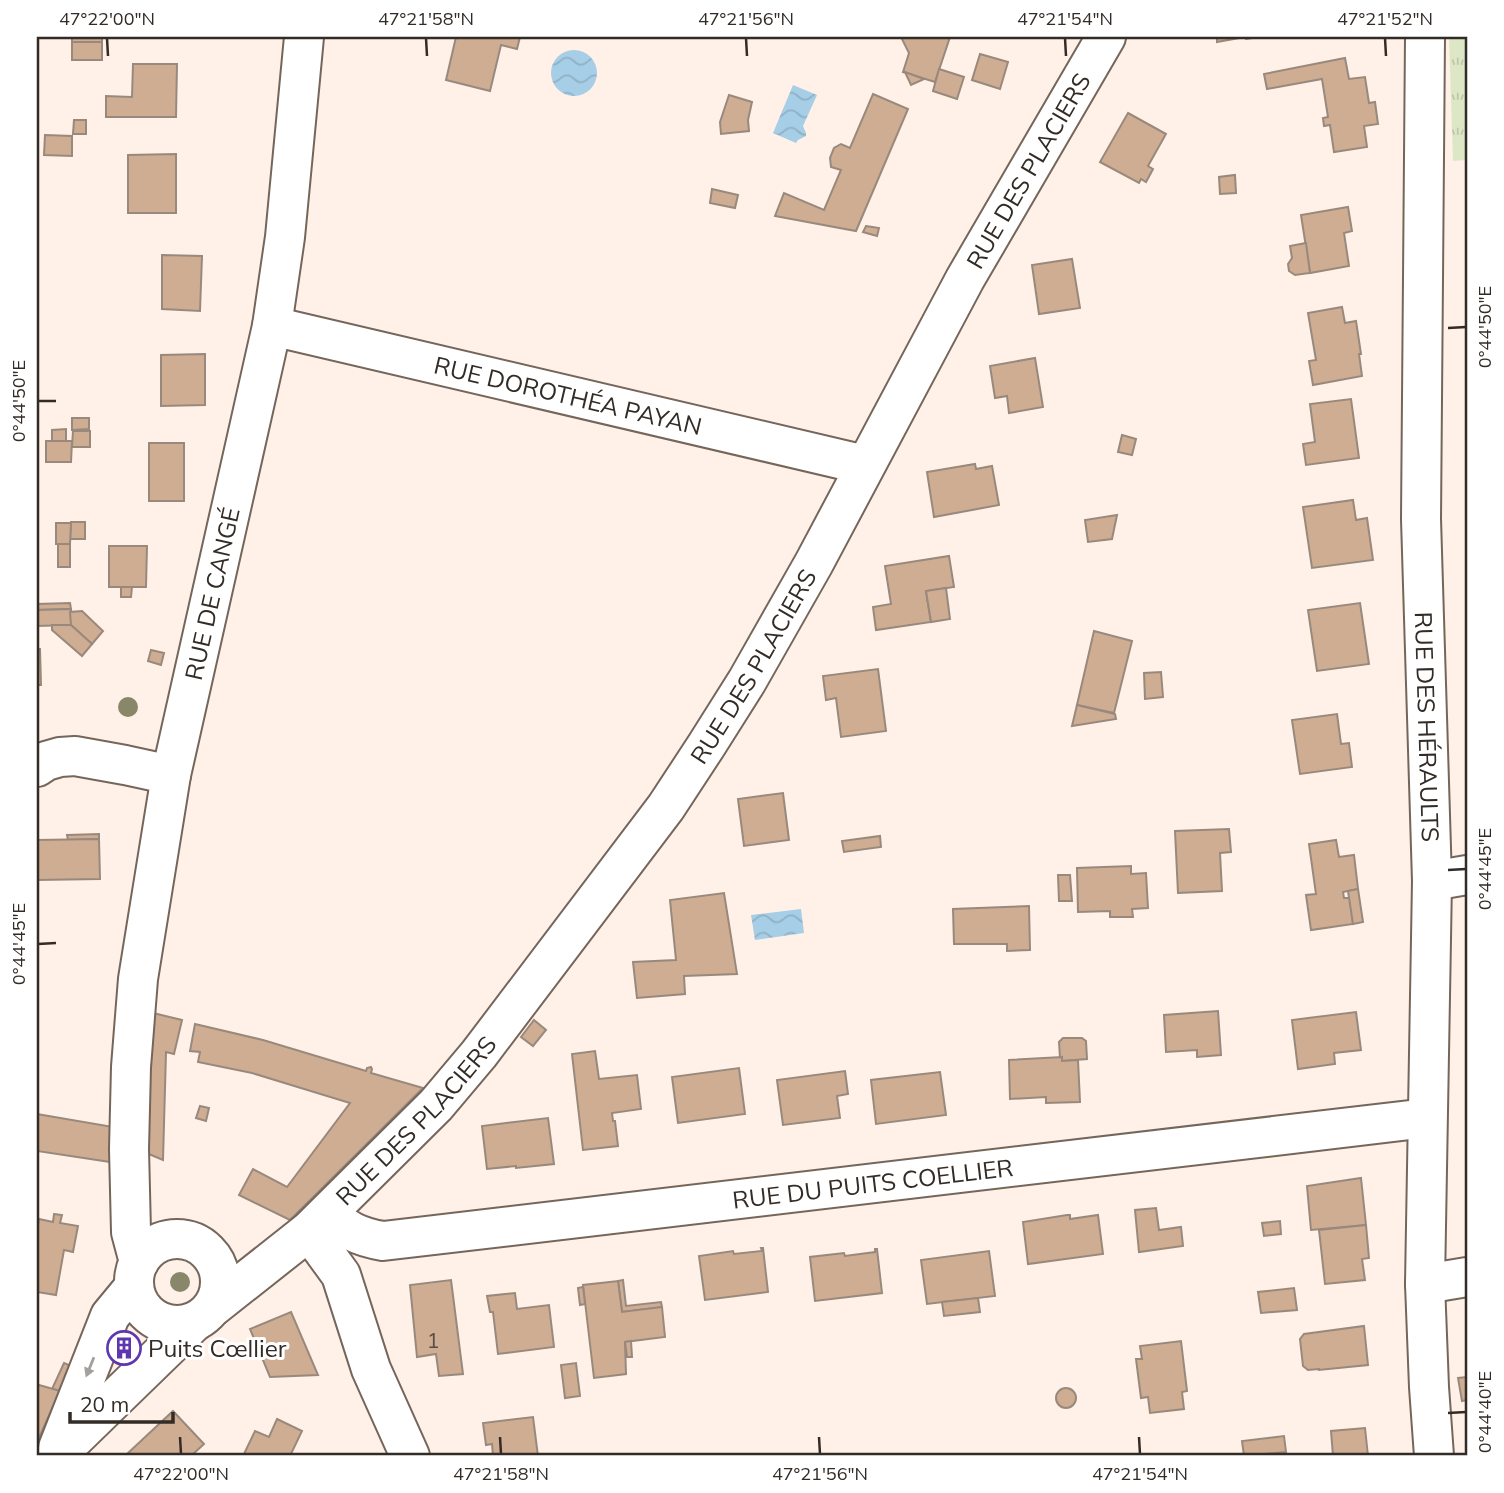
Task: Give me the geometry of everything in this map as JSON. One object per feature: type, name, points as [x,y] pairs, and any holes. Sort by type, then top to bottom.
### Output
[{"type":"street","name":"RUE DE CANGÉ","points":[[161,1259],[145,1191],[129,1149],[131,1067],[138,979],[171,775],[272,326],[285,237],[304,37]]},
{"type":"street","name":"RUE DES PLACIERS","points":[[204,1314],[318,1222],[436,1105],[471,1064],[666,807],[747,681],[814,563],[965,279],[1106,37]]},
{"type":"street","name":"RUE DES HÉRAULTS","points":[[1425,37],[1421,519],[1449,878],[1427,1118],[1425,1284],[1434,1456]]},
{"type":"street","name":"RUE DOROTHÉA PAYAN","points":[[272,326],[865,465]]},
{"type":"street","points":[[37,767],[46,761],[75,756],[171,775]]},
{"type":"street","name":"RUE DU PUITS COELLIER","points":[[318,1222],[343,1227],[366,1238],[383,1241],[1427,1118]]},
{"type":"street","name":"RUE DES PLACIERS","points":[[161,1259],[250,1251],[270,1246],[318,1222]]},
{"type":"street","points":[[318,1222],[341,1275],[371,1369],[410,1456]]},
{"type":"street","points":[[213,1256],[221,1280],[219,1294],[204,1314],[55,1456],[110,1316],[161,1259],[213,1256]]},
{"type":"street","points":[[161,1259],[138,1300],[145,1311],[168,1325],[181,1325],[204,1314]]},
{"type":"street","points":[[1425,1284],[1467,1277]]},
{"type":"green space","points":[[1449,37],[1467,37],[1467,160],[1453,161]]},
{"type":"water","points":[[574,50],[591,56],[597,73],[591,90],[574,96],[557,90],[551,73],[557,56]]},
{"type":"water","points":[[793,85],[817,95],[803,126],[806,136],[796,143],[773,133]]},
{"type":"water","points":[[801,909],[804,933],[755,940],[751,915]]},
{"type":"building","points":[[72,37],[102,37],[102,42],[72,42]]},
{"type":"building","points":[[456,37],[520,37],[517,49],[501,45],[490,91],[446,80]]},
{"type":"building","points":[[902,37],[950,37],[935,82],[903,72],[909,53]]},
{"type":"building","points":[[1217,37],[1245,37],[1217,42]]},
{"type":"building","points":[[72,42],[102,42],[102,60],[72,60]]},
{"type":"building","points":[[980,54],[1008,62],[1000,89],[972,80]]},
{"type":"building","points":[[1345,58],[1349,79],[1365,77],[1369,103],[1375,102],[1378,124],[1364,126],[1367,147],[1334,152],[1330,125],[1324,126],[1323,118],[1328,117],[1322,79],[1267,89],[1264,74]]},
{"type":"building","points":[[133,64],[177,64],[176,117],[106,117],[106,96],[132,97]]},
{"type":"building","points":[[939,69],[964,77],[957,99],[933,91]]},
{"type":"building","points":[[905,72],[924,79],[911,85]]},
{"type":"building","points":[[873,94],[908,109],[856,231],[775,216],[784,193],[824,210],[841,170],[831,167],[830,158],[834,148],[841,144],[850,148]]},
{"type":"building","points":[[729,95],[752,102],[748,120],[749,131],[721,134],[720,122]]},
{"type":"building","points":[[1128,113],[1166,134],[1148,166],[1153,169],[1146,182],[1141,179],[1139,183],[1100,162]]},
{"type":"building","points":[[74,120],[86,120],[86,134],[73,134]]},
{"type":"building","points":[[45,135],[72,136],[72,156],[44,155]]},
{"type":"building","points":[[176,154],[176,213],[128,213],[128,155]]},
{"type":"building","points":[[1235,175],[1236,193],[1220,194],[1219,177]]},
{"type":"building","points":[[712,189],[738,195],[735,208],[710,203]]},
{"type":"building","points":[[1348,207],[1352,231],[1344,233],[1349,266],[1310,273],[1301,215]]},
{"type":"building","points":[[866,226],[879,228],[877,236],[863,232]]},
{"type":"building","points":[[1306,243],[1310,273],[1295,275],[1289,271],[1288,264],[1292,258],[1290,246]]},
{"type":"building","points":[[162,255],[202,256],[200,311],[162,309]]},
{"type":"building","points":[[1072,259],[1080,308],[1039,314],[1032,265]]},
{"type":"building","points":[[1342,307],[1345,323],[1356,321],[1362,376],[1313,385],[1309,361],[1316,360],[1308,313]]},
{"type":"building","points":[[205,354],[205,405],[161,406],[161,355]]},
{"type":"building","points":[[1035,358],[1043,407],[1009,413],[1007,396],[995,398],[990,366]]},
{"type":"building","points":[[1351,399],[1359,458],[1306,465],[1303,444],[1315,442],[1310,404]]},
{"type":"building","points":[[72,418],[89,418],[89,429],[72,430]]},
{"type":"building","points":[[66,429],[66,441],[52,441],[52,430]]},
{"type":"building","points":[[73,431],[90,431],[90,447],[72,447]]},
{"type":"building","points":[[1122,435],[1136,439],[1132,455],[1118,452]]},
{"type":"building","points":[[46,441],[72,441],[71,462],[46,462]]},
{"type":"building","points":[[149,443],[184,443],[184,501],[149,501]]},
{"type":"building","points":[[975,464],[976,469],[992,466],[999,505],[934,517],[927,472]]},
{"type":"building","points":[[1353,500],[1356,520],[1367,518],[1373,560],[1312,568],[1303,507]]},
{"type":"building","points":[[1117,515],[1112,539],[1088,542],[1085,520]]},
{"type":"building","points":[[71,522],[85,522],[85,539],[70,539]]},
{"type":"building","points":[[56,523],[71,523],[70,544],[56,544]]},
{"type":"building","points":[[58,544],[70,544],[70,567],[58,567]]},
{"type":"building","points":[[109,546],[147,546],[146,587],[109,587]]},
{"type":"building","points":[[949,556],[954,587],[926,591],[931,622],[876,630],[873,607],[891,604],[885,566]]},
{"type":"building","points":[[121,587],[132,587],[131,597],[121,597]]},
{"type":"building","points":[[946,588],[950,619],[931,622],[926,591]]},
{"type":"building","points":[[70,603],[71,609],[37,610],[37,604]]},
{"type":"building","points":[[1360,603],[1369,664],[1317,671],[1308,610]]},
{"type":"building","points":[[71,609],[71,625],[37,626],[37,610]]},
{"type":"building","points":[[82,611],[103,631],[92,644],[71,625],[70,612]]},
{"type":"building","points":[[52,625],[71,625],[92,644],[82,656],[52,630]]},
{"type":"building","points":[[1094,631],[1132,641],[1114,713],[1077,705]]},
{"type":"building","points":[[37,649],[40,649],[41,685],[37,685]]},
{"type":"building","points":[[151,650],[164,653],[161,665],[148,661]]},
{"type":"building","points":[[878,669],[886,731],[841,737],[836,698],[826,700],[823,676]]},
{"type":"building","points":[[1161,672],[1163,697],[1145,699],[1144,673]]},
{"type":"building","points":[[1077,705],[1115,714],[1116,719],[1072,726]]},
{"type":"building","points":[[1337,714],[1341,744],[1349,743],[1352,767],[1300,774],[1292,720]]},
{"type":"building","points":[[783,793],[789,840],[744,846],[738,799]]},
{"type":"building","points":[[1229,829],[1231,852],[1220,853],[1222,891],[1178,893],[1175,831]]},
{"type":"building","points":[[99,834],[99,839],[68,840],[67,835]]},
{"type":"building","points":[[880,836],[881,847],[844,852],[842,841]]},
{"type":"building","points":[[99,839],[100,879],[37,880],[37,840]]},
{"type":"building","points":[[1336,840],[1339,857],[1354,855],[1358,889],[1343,892],[1344,898],[1350,898],[1353,924],[1311,930],[1306,895],[1316,894],[1309,844]]},
{"type":"building","points":[[1131,866],[1131,874],[1146,873],[1148,908],[1132,909],[1133,917],[1110,917],[1110,911],[1078,912],[1077,868]]},
{"type":"building","points":[[1058,875],[1070,875],[1072,901],[1059,901]]},
{"type":"building","points":[[1358,889],[1363,922],[1353,924],[1348,891]]},
{"type":"building","points":[[724,893],[737,974],[684,976],[685,994],[637,998],[633,962],[676,960],[670,900]]},
{"type":"building","points":[[1029,906],[1030,950],[1007,951],[1007,944],[954,944],[953,909]]},
{"type":"building","points":[[1218,1011],[1221,1055],[1197,1057],[1197,1050],[1166,1052],[1164,1015]]},
{"type":"building","points":[[149,1012],[182,1020],[174,1054],[166,1052],[163,1160],[144,1152]]},
{"type":"building","points":[[1356,1012],[1361,1050],[1334,1053],[1335,1064],[1298,1069],[1292,1020]]},
{"type":"building","points":[[534,1020],[546,1030],[533,1046],[521,1037]]},
{"type":"building","points":[[195,1024],[263,1040],[366,1071],[371,1067],[371,1073],[423,1088],[290,1220],[239,1195],[253,1169],[287,1187],[350,1103],[252,1073],[198,1062],[200,1052],[190,1051]]},
{"type":"building","points":[[1063,1038],[1082,1038],[1086,1041],[1087,1059],[1062,1061],[1059,1042]]},
{"type":"building","points":[[595,1051],[599,1079],[637,1075],[641,1109],[612,1113],[618,1146],[583,1150],[572,1054]]},
{"type":"building","points":[[1062,1057],[1062,1061],[1078,1060],[1080,1102],[1046,1103],[1046,1097],[1010,1099],[1009,1060]]},
{"type":"building","points":[[739,1068],[745,1114],[678,1123],[672,1077]]},
{"type":"building","points":[[845,1071],[848,1094],[837,1096],[840,1118],[783,1125],[777,1080]]},
{"type":"building","points":[[940,1072],[946,1115],[876,1124],[871,1080]]},
{"type":"building","points":[[200,1106],[209,1108],[206,1121],[196,1118]]},
{"type":"building","points":[[37,1114],[119,1128],[117,1163],[37,1151]]},
{"type":"building","points":[[548,1118],[554,1164],[487,1169],[482,1126]]},
{"type":"building","points":[[1361,1178],[1366,1225],[1311,1230],[1307,1186]]},
{"type":"building","points":[[1156,1208],[1159,1230],[1181,1227],[1183,1246],[1139,1252],[1135,1210]]},
{"type":"building","points":[[54,1214],[62,1215],[60,1223],[78,1226],[73,1252],[64,1250],[56,1295],[37,1292],[39,1219],[53,1222]]},
{"type":"building","points":[[1070,1215],[1070,1219],[1098,1215],[1103,1254],[1028,1264],[1023,1222]]},
{"type":"building","points":[[1280,1221],[1281,1234],[1264,1236],[1262,1223]]},
{"type":"building","points":[[1366,1225],[1369,1258],[1362,1259],[1365,1280],[1325,1284],[1319,1230]]},
{"type":"building","points":[[763,1248],[768,1292],[705,1300],[699,1256],[733,1251],[734,1254],[762,1251]]},
{"type":"building","points":[[875,1249],[882,1293],[815,1301],[810,1257],[844,1253],[845,1256],[875,1252]]},
{"type":"building","points":[[989,1251],[995,1296],[927,1304],[921,1260]]},
{"type":"building","points":[[451,1280],[463,1374],[439,1376],[436,1354],[417,1357],[410,1285]]},
{"type":"building","points":[[623,1280],[626,1306],[661,1302],[662,1307],[622,1312],[618,1281]]},
{"type":"building","points":[[618,1281],[622,1312],[662,1307],[665,1337],[625,1342],[626,1374],[594,1378],[583,1285]]},
{"type":"building","points":[[583,1287],[585,1304],[580,1305],[578,1288]]},
{"type":"building","points":[[1294,1288],[1297,1310],[1261,1313],[1258,1292]]},
{"type":"building","points":[[515,1293],[517,1309],[549,1305],[554,1347],[498,1354],[493,1312],[490,1312],[487,1296]]},
{"type":"building","points":[[978,1298],[980,1312],[944,1316],[942,1302]]},
{"type":"building","points":[[291,1312],[318,1375],[270,1377],[250,1329]]},
{"type":"building","points":[[1364,1326],[1368,1365],[1319,1370],[1308,1370],[1303,1366],[1300,1339],[1304,1334]]},
{"type":"building","name":"Puits Cœllier","points":[[122,1341],[132,1346],[125,1356],[116,1350]]},
{"type":"building","points":[[631,1341],[632,1357],[627,1357],[625,1342]]},
{"type":"building","points":[[1181,1341],[1187,1391],[1182,1392],[1184,1409],[1150,1413],[1148,1397],[1141,1398],[1136,1359],[1142,1359],[1140,1346]]},
{"type":"building","points":[[64,1363],[71,1366],[60,1391],[52,1389]]},
{"type":"building","points":[[576,1363],[580,1396],[565,1398],[561,1365]]},
{"type":"building","points":[[1467,1377],[1467,1400],[1462,1401],[1458,1378]]},
{"type":"building","points":[[39,1385],[60,1391],[38,1440],[37,1390]]},
{"type":"building","points":[[1066,1388],[1073,1391],[1076,1398],[1073,1405],[1066,1408],[1059,1405],[1056,1398],[1059,1391]]},
{"type":"building","points":[[173,1411],[204,1444],[191,1456],[131,1456],[128,1453]]},
{"type":"building","points":[[533,1417],[538,1456],[493,1456],[492,1444],[486,1445],[483,1423]]},
{"type":"building","points":[[277,1419],[302,1431],[290,1456],[243,1456],[255,1431],[269,1437]]},
{"type":"building","points":[[1365,1428],[1368,1456],[1333,1456],[1331,1431]]},
{"type":"building","points":[[1284,1436],[1286,1452],[1244,1456],[1242,1441]]},
{"type":"place","name":"Puits Cœllier","points":[[124,1348]]}]
